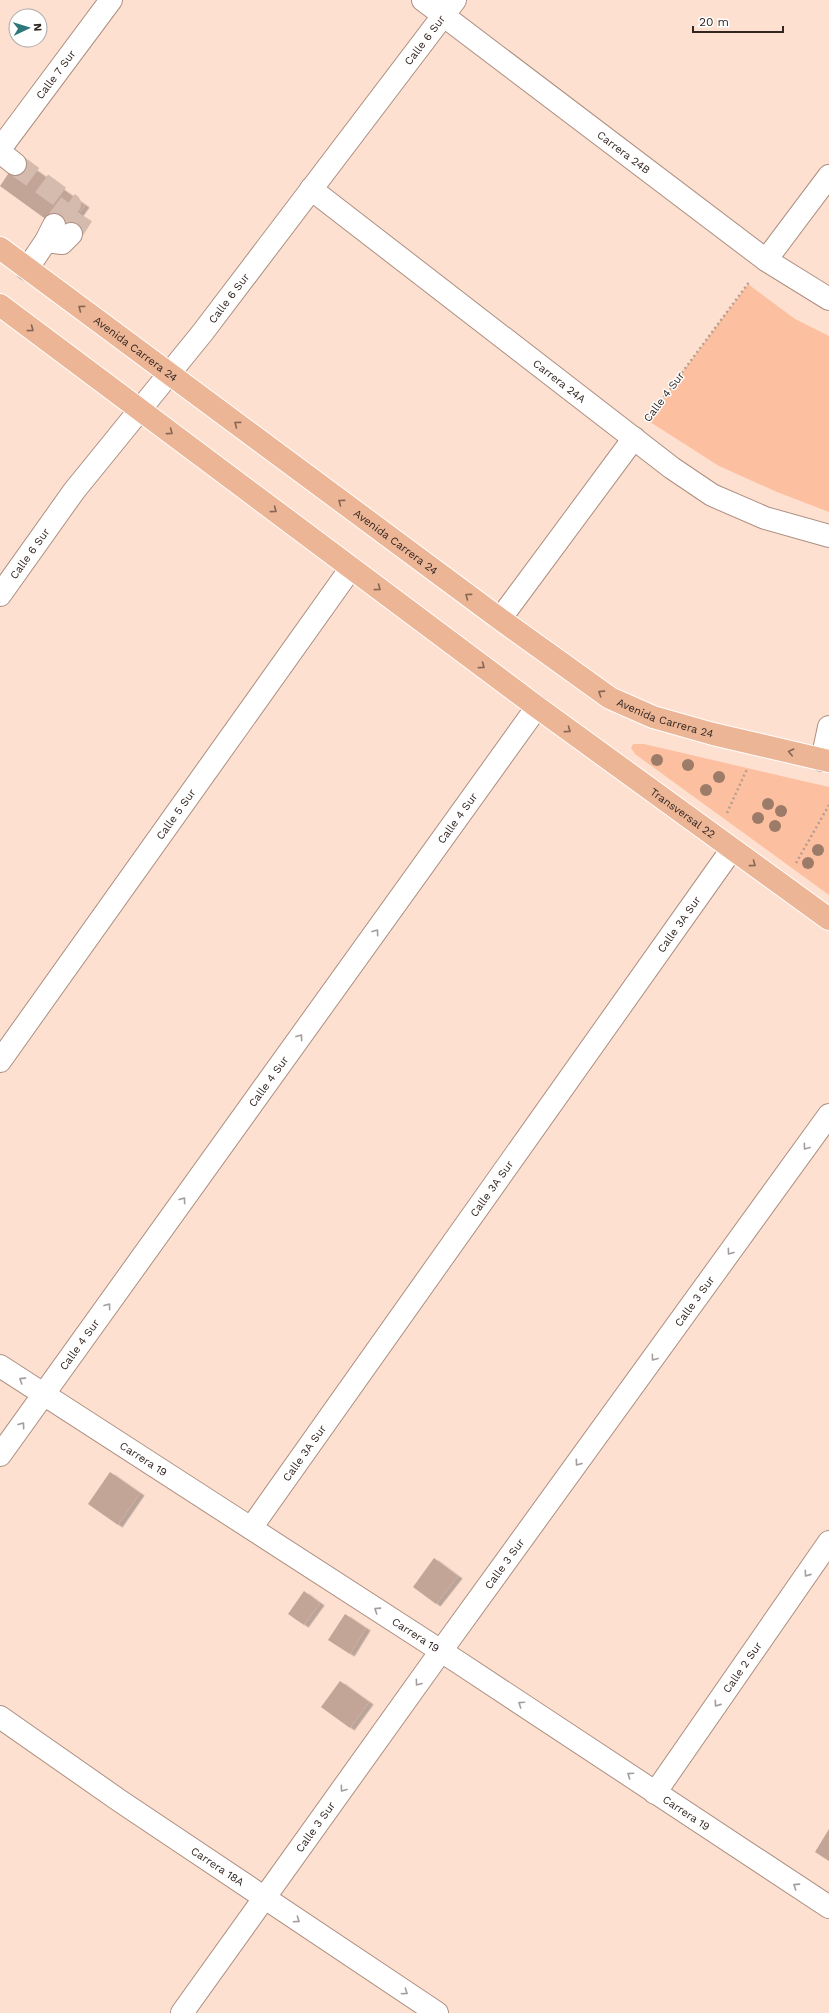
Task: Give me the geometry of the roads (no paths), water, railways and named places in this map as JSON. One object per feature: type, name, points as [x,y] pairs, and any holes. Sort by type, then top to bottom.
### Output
[{"type":"main road","name":"Avenida Carrera 24","points":[[0,248],[589,685],[610,698],[653,717],[713,734],[825,760]]},
{"type":"main road","points":[[0,305],[537,707]]},
{"type":"main road","name":"Transversal 22","points":[[537,707],[829,919]]},
{"type":"street","name":"Calle 7 Sur","points":[[0,149],[111,0]]},
{"type":"street","name":"Carrera 24B","points":[[423,0],[449,8],[766,260],[829,299]]},
{"type":"street","name":"Calle 6 Sur","points":[[0,595],[74,492],[139,409],[203,332],[449,8]]},
{"type":"street","points":[[766,260],[829,176]]},
{"type":"street","name":"Carrera 24A","points":[[311,189],[672,468],[712,495],[765,518],[829,536]]},
{"type":"street","points":[[27,269],[57,233]]},
{"type":"street","points":[[500,619],[634,438]]},
{"type":"street","name":"Calle 5 Sur","points":[[0,1061],[351,568]]},
{"type":"street","name":"Calle 4 Sur","points":[[0,1455],[537,707]]},
{"type":"street","points":[[825,760],[829,727]]},
{"type":"street","name":"Calle 3A Sur","points":[[251,1528],[732,849]]},
{"type":"street","name":"Calle 3 Sur","points":[[182,2013],[441,1651],[829,1115]]},
{"type":"street","name":"Carrera 19","points":[[0,1366],[441,1651],[829,1907]]},
{"type":"street","name":"Calle 2 Sur","points":[[655,1792],[829,1542]]},
{"type":"street","name":"Carrera 18A","points":[[0,1717],[120,1801],[437,2013]]},
{"type":"tunnel","points":[[15,164],[70,204],[54,225]]},
{"type":"tunnel","points":[[71,234],[88,207]]}]
